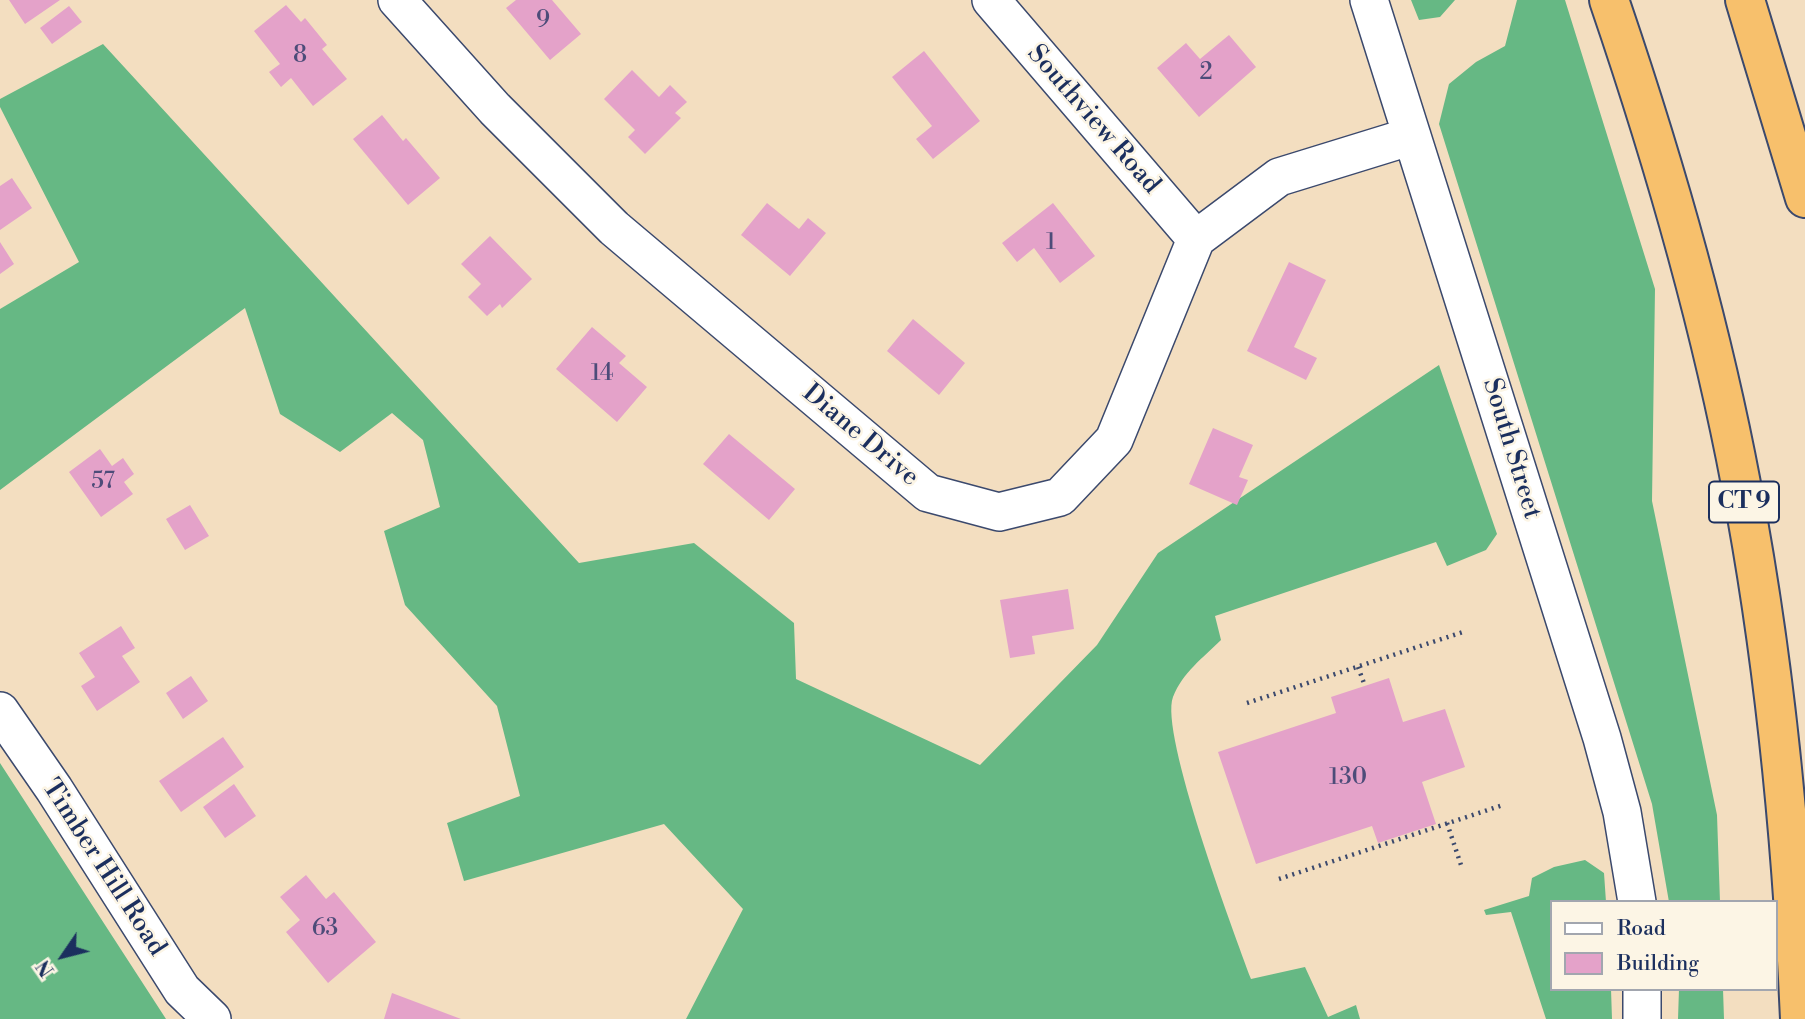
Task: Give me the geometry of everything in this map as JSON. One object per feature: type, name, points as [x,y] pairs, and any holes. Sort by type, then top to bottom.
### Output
[{"type":"highway","name":"CT 9","points":[[1609,0],[1651,129],[1693,275],[1741,484],[1766,634],[1782,758],[1800,1019]]},
{"type":"highway","points":[[1745,0],[1805,198]]},
{"type":"street","name":"Diane Drive","points":[[397,0],[495,109],[614,228],[928,493],[999,512],[1059,497],[1114,440],[1196,239]]},
{"type":"street","name":"Southview Road","points":[[991,0],[1196,239]]},
{"type":"street","name":"South Street","points":[[1369,0],[1602,738],[1622,812],[1637,900]]},
{"type":"street","points":[[1196,239],[1279,177],[1412,136]]},
{"type":"street","name":"Timber Hill Road","points":[[0,711],[54,789],[182,990],[212,1019]]},
{"type":"street","points":[[1642,991],[1642,1019]]},
{"type":"path","points":[[1247,703],[1463,632]]},
{"type":"path","points":[[1357,667],[1365,686]]},
{"type":"path","points":[[1279,879],[1503,805]]},
{"type":"path","points":[[1447,823],[1461,866]]},
{"type":"green space","points":[[1411,0],[1455,0],[1440,17],[1419,20]]},
{"type":"green space","points":[[1517,0],[1565,0],[1655,289],[1652,501],[1717,815],[1720,900],[1669,900],[1652,804],[1439,124],[1449,84],[1476,62],[1505,46]]},
{"type":"green space","points":[[103,44],[579,563],[694,543],[794,623],[796,679],[980,765],[1097,645],[1158,553],[1439,365],[1497,534],[1486,550],[1447,566],[1436,542],[1215,616],[1221,640],[1188,673],[1173,697],[1172,718],[1187,790],[1251,979],[1305,967],[1328,1017],[1356,1005],[1360,1019],[686,1019],[743,909],[664,824],[464,881],[447,823],[520,796],[497,706],[405,605],[384,531],[440,507],[423,440],[392,413],[340,452],[280,414],[245,308],[0,490],[0,309],[79,262],[0,107],[0,99]]},
{"type":"green space","points":[[0,763],[166,1019],[0,1019]]},
{"type":"green space","points":[[1585,860],[1604,873],[1606,900],[1549,900],[1549,991],[1611,991],[1612,1019],[1546,1019],[1511,912],[1486,915],[1484,910],[1529,896],[1532,878],[1554,867]]},
{"type":"green space","points":[[1679,991],[1723,991],[1724,1019],[1678,1019]]},
{"type":"building","points":[[9,0],[60,0],[25,24]]},
{"type":"building","points":[[516,0],[552,0],[581,34],[550,60],[506,8]]},
{"type":"building","points":[[286,5],[301,22],[305,18],[327,45],[322,49],[347,79],[313,106],[291,78],[281,87],[269,72],[280,64],[254,31]]},
{"type":"building","points":[[69,6],[82,22],[52,44],[40,28]]},
{"type":"building","points":[[1229,35],[1256,67],[1199,117],[1157,68],[1186,43],[1200,59]]},
{"type":"building","points":[[924,51],[980,121],[933,159],[916,139],[932,126],[892,77]]},
{"type":"building","points":[[632,70],[659,97],[670,85],[687,102],[675,113],[681,118],[645,154],[628,137],[635,130],[604,99]]},
{"type":"building","points":[[382,115],[403,141],[406,138],[440,178],[408,205],[353,139]]},
{"type":"building","points":[[12,178],[32,208],[0,230],[0,186]]},
{"type":"building","points":[[767,203],[799,229],[808,218],[826,233],[790,276],[741,235]]},
{"type":"building","points":[[1053,203],[1095,256],[1060,283],[1034,248],[1017,262],[1002,243]]},
{"type":"building","points":[[490,236],[532,279],[502,308],[500,304],[487,316],[468,297],[481,284],[461,264]]},
{"type":"building","points":[[0,242],[14,264],[0,274]]},
{"type":"building","points":[[1289,262],[1326,280],[1294,347],[1317,358],[1306,380],[1247,351]]},
{"type":"building","points":[[913,319],[965,363],[939,395],[887,351]]},
{"type":"building","points":[[592,327],[626,356],[619,363],[647,387],[617,422],[556,369]]},
{"type":"building","points":[[1213,428],[1253,445],[1239,477],[1248,480],[1237,505],[1189,484]]},
{"type":"building","points":[[729,434],[795,489],[769,520],[703,464]]},
{"type":"building","points":[[100,449],[112,466],[123,458],[134,474],[124,482],[133,494],[101,517],[69,472]]},
{"type":"building","points":[[190,505],[209,536],[185,550],[166,519]]},
{"type":"building","points":[[1068,589],[1074,629],[1032,636],[1035,654],[1010,658],[1000,600]]},
{"type":"building","points":[[121,626],[135,648],[122,656],[140,682],[97,711],[81,686],[95,677],[79,653]]},
{"type":"building","points":[[191,676],[208,701],[183,719],[166,693]]},
{"type":"building","points":[[1389,678],[1403,722],[1445,709],[1465,767],[1422,782],[1436,824],[1378,843],[1372,826],[1256,864],[1218,752],[1336,713],[1331,697]]},
{"type":"building","points":[[223,737],[244,767],[181,812],[159,781]]},
{"type":"building","points":[[234,784],[256,816],[225,838],[203,807]]},
{"type":"building","points":[[306,875],[326,899],[334,892],[376,942],[328,983],[286,932],[300,920],[280,897]]},
{"type":"building","points":[[392,993],[461,1019],[384,1019]]}]
